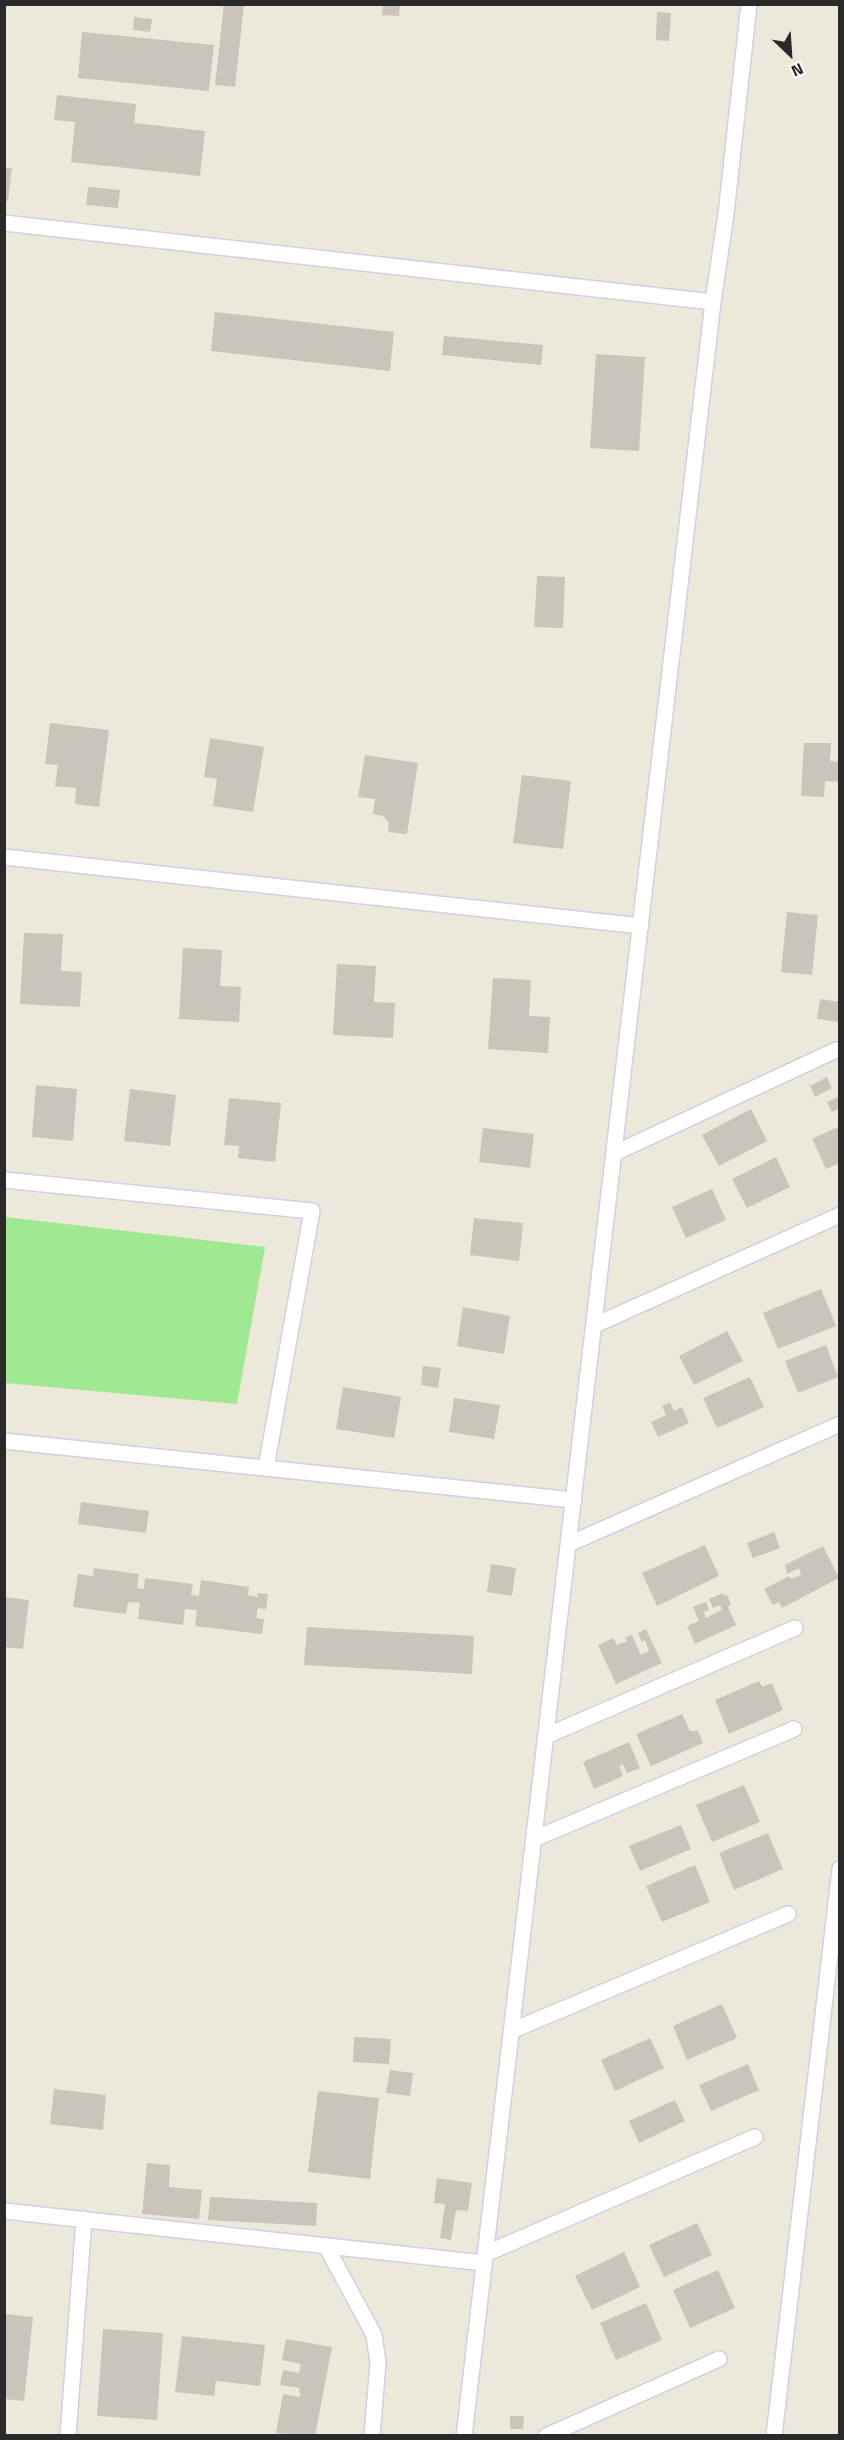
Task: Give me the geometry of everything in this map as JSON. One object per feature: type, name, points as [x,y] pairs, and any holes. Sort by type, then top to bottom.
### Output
[{"type":"street","points":[[464,2436],[749,4]]},
{"type":"street","points":[[4,223],[713,302]]},
{"type":"street","points":[[4,857],[641,926]]},
{"type":"street","points":[[615,1153],[836,1050]]},
{"type":"street","points":[[4,1180],[312,1211],[266,1468]]},
{"type":"street","points":[[595,1325],[840,1215]]},
{"type":"street","points":[[569,1544],[840,1424]]},
{"type":"street","points":[[4,1441],[574,1500]]},
{"type":"street","points":[[546,1736],[795,1628]]},
{"type":"street","points":[[534,1839],[794,1729]]},
{"type":"street","points":[[774,2436],[840,1869]]},
{"type":"street","points":[[511,2031],[788,1914]]},
{"type":"street","points":[[4,2211],[326,2246],[484,2258],[755,2137]]},
{"type":"street","points":[[68,2436],[84,2219]]},
{"type":"street","points":[[326,2246],[374,2335],[378,2363],[372,2436]]},
{"type":"street","points":[[546,2436],[719,2359]]},
{"type":"green space","points":[[5,1217],[265,1247],[237,1404],[5,1383]]},
{"type":"building","points":[[224,4],[244,4],[235,87],[215,85]]},
{"type":"building","points":[[383,4],[400,4],[399,16],[382,15]]},
{"type":"building","points":[[657,12],[671,13],[669,41],[656,40]]},
{"type":"building","points":[[134,17],[152,19],[150,32],[133,30]]},
{"type":"building","points":[[82,32],[214,45],[209,91],[78,78]]},
{"type":"building","points":[[57,95],[136,104],[134,123],[205,131],[200,176],[71,162],[75,122],[54,120]]},
{"type":"building","points":[[4,168],[12,168],[8,201],[4,200]]},
{"type":"building","points":[[88,187],[120,190],[118,208],[86,205]]},
{"type":"building","points":[[215,312],[394,332],[390,371],[211,351]]},
{"type":"building","points":[[444,336],[543,345],[541,365],[442,355]]},
{"type":"building","points":[[596,354],[645,357],[639,451],[590,448]]},
{"type":"building","points":[[537,576],[565,577],[563,628],[534,627]]},
{"type":"building","points":[[50,723],[109,730],[99,807],[75,804],[76,788],[55,786],[58,765],[45,764]]},
{"type":"building","points":[[210,738],[264,747],[253,812],[213,806],[217,779],[204,777]]},
{"type":"building","points":[[804,743],[831,743],[830,761],[840,762],[840,782],[825,781],[824,797],[801,796]]},
{"type":"building","points":[[365,755],[418,763],[407,834],[388,832],[389,823],[383,816],[373,814],[375,799],[358,797]]},
{"type":"building","points":[[522,775],[571,781],[563,849],[513,843]]},
{"type":"building","points":[[787,912],[818,915],[812,975],[781,972]]},
{"type":"building","points":[[24,933],[63,934],[61,971],[82,972],[80,1007],[20,1004]]},
{"type":"building","points":[[183,948],[222,950],[220,986],[241,987],[239,1022],[179,1019]]},
{"type":"building","points":[[337,964],[376,966],[374,1002],[395,1003],[393,1038],[333,1035]]},
{"type":"building","points":[[493,978],[531,980],[529,1016],[550,1017],[548,1053],[488,1049]]},
{"type":"building","points":[[820,999],[840,1002],[839,1022],[817,1019]]},
{"type":"building","points":[[827,1077],[832,1088],[815,1097],[810,1086]]},
{"type":"building","points":[[36,1085],[77,1089],[73,1141],[32,1137]]},
{"type":"building","points":[[130,1089],[176,1095],[170,1146],[124,1141]]},
{"type":"building","points":[[840,1096],[840,1108],[832,1112],[827,1102]]},
{"type":"building","points":[[229,1098],[281,1103],[275,1162],[238,1158],[239,1146],[224,1145]]},
{"type":"building","points":[[751,1109],[767,1141],[719,1166],[702,1135]]},
{"type":"building","points":[[840,1126],[840,1163],[826,1169],[812,1139]]},
{"type":"building","points":[[483,1128],[534,1134],[530,1168],[479,1162]]},
{"type":"building","points":[[776,1157],[790,1187],[747,1208],[732,1179]]},
{"type":"building","points":[[712,1189],[726,1220],[686,1238],[672,1207]]},
{"type":"building","points":[[474,1218],[523,1223],[519,1261],[470,1255]]},
{"type":"building","points":[[821,1289],[836,1326],[778,1349],[763,1313]]},
{"type":"building","points":[[463,1307],[510,1316],[504,1354],[457,1346]]},
{"type":"building","points":[[727,1331],[743,1361],[694,1385],[679,1356]]},
{"type":"building","points":[[826,1345],[838,1377],[798,1393],[785,1361]]},
{"type":"building","points":[[423,1366],[441,1368],[438,1388],[421,1385]]},
{"type":"building","points":[[750,1377],[764,1407],[717,1428],[703,1398]]},
{"type":"building","points":[[343,1387],[401,1397],[394,1438],[336,1429]]},
{"type":"building","points":[[454,1398],[500,1405],[494,1439],[449,1432]]},
{"type":"building","points":[[670,1402],[674,1411],[682,1407],[689,1423],[658,1437],[651,1422],[666,1415],[662,1406]]},
{"type":"building","points":[[81,1502],[149,1511],[146,1533],[78,1524]]},
{"type":"building","points":[[774,1532],[780,1548],[753,1558],[747,1543]]},
{"type":"building","points":[[705,1545],[719,1576],[657,1606],[642,1573]]},
{"type":"building","points":[[823,1546],[839,1578],[782,1608],[779,1602],[773,1605],[764,1589],[789,1576],[791,1579],[801,1575],[799,1568],[787,1574],[785,1565]]},
{"type":"building","points":[[491,1564],[516,1568],[512,1596],[487,1592]]},
{"type":"building","points":[[94,1568],[139,1574],[137,1588],[144,1589],[145,1578],[193,1584],[191,1595],[199,1596],[201,1580],[249,1587],[248,1595],[258,1597],[257,1593],[268,1594],[266,1609],[258,1608],[256,1618],[264,1619],[262,1634],[195,1626],[197,1610],[185,1609],[183,1625],[138,1619],[140,1603],[128,1602],[126,1614],[73,1607],[78,1574],[93,1576]]},
{"type":"building","points":[[723,1593],[724,1596],[727,1595],[731,1604],[728,1607],[736,1625],[695,1644],[687,1626],[699,1621],[693,1607],[706,1602],[709,1610],[704,1612],[706,1618],[722,1610],[720,1605],[713,1608],[709,1599]]},
{"type":"building","points":[[4,1597],[29,1600],[23,1649],[4,1647]]},
{"type":"building","points":[[307,1627],[474,1636],[472,1674],[304,1665]]},
{"type":"building","points":[[646,1629],[662,1663],[616,1684],[598,1645],[613,1638],[617,1645],[627,1641],[625,1638],[632,1635],[641,1655],[649,1651],[645,1640],[642,1642],[638,1633]]},
{"type":"building","points":[[759,1681],[762,1687],[772,1683],[783,1710],[729,1734],[715,1700]]},
{"type":"building","points":[[682,1714],[690,1731],[698,1731],[703,1743],[651,1766],[636,1734]]},
{"type":"building","points":[[629,1742],[640,1768],[627,1773],[623,1764],[619,1766],[623,1776],[594,1789],[583,1762]]},
{"type":"building","points":[[744,1785],[760,1822],[712,1842],[696,1805]]},
{"type":"building","points":[[681,1825],[691,1849],[640,1871],[629,1846]]},
{"type":"building","points":[[768,1833],[783,1869],[734,1890],[719,1853]]},
{"type":"building","points":[[695,1865],[710,1902],[662,1922],[646,1886]]},
{"type":"building","points":[[722,2004],[737,2038],[687,2060],[673,2026]]},
{"type":"building","points":[[354,2037],[391,2039],[389,2064],[353,2062]]},
{"type":"building","points":[[650,2038],[664,2068],[615,2091],[601,2060]]},
{"type":"building","points":[[748,2064],[759,2090],[711,2111],[699,2085]]},
{"type":"building","points":[[390,2070],[413,2073],[410,2096],[386,2093]]},
{"type":"building","points":[[54,2089],[106,2095],[103,2130],[50,2124]]},
{"type":"building","points":[[318,2091],[379,2098],[370,2179],[308,2172]]},
{"type":"building","points":[[675,2100],[685,2121],[639,2143],[629,2121]]},
{"type":"building","points":[[147,2163],[170,2165],[169,2187],[202,2190],[199,2219],[142,2214]]},
{"type":"building","points":[[437,2178],[472,2183],[468,2211],[456,2210],[451,2240],[440,2238],[445,2204],[434,2203]]},
{"type":"building","points":[[210,2197],[317,2203],[316,2226],[208,2220]]},
{"type":"building","points":[[697,2223],[712,2255],[664,2277],[649,2245]]},
{"type":"building","points":[[624,2252],[640,2287],[592,2310],[575,2276]]},
{"type":"building","points":[[718,2270],[735,2308],[690,2328],[673,2290]]},
{"type":"building","points":[[646,2303],[662,2340],[616,2360],[600,2323]]},
{"type":"building","points":[[4,2314],[33,2317],[24,2401],[4,2399]]},
{"type":"building","points":[[103,2329],[163,2333],[157,2420],[97,2416]]},
{"type":"building","points":[[182,2336],[265,2345],[260,2386],[216,2381],[214,2396],[175,2392]]},
{"type":"building","points":[[286,2339],[332,2347],[315,2436],[276,2433],[283,2394],[300,2397],[299,2388],[280,2385],[283,2370],[299,2373],[301,2364],[282,2360]]},
{"type":"building","points":[[510,2416],[524,2416],[523,2429],[510,2429]]}]
